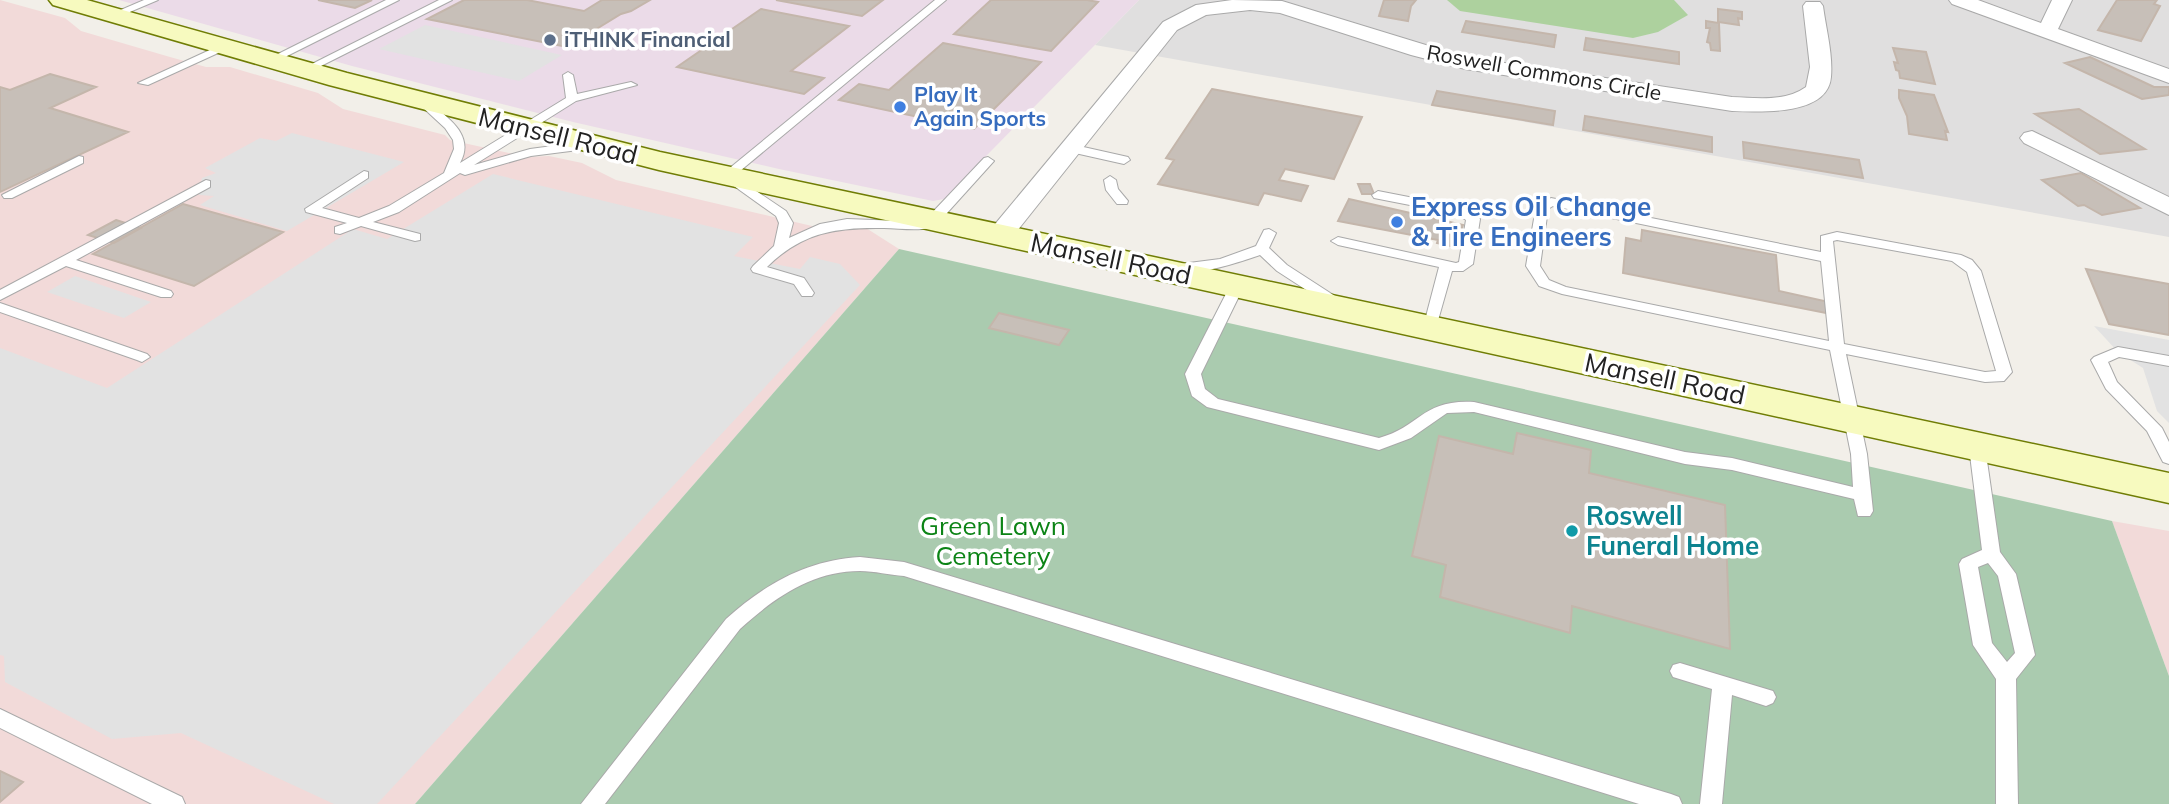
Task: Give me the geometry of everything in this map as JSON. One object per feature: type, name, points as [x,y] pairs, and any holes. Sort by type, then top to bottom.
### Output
[{"type":"main road","name":"Mansell Road","points":[[76,2],[305,70],[590,145],[2169,488]]},
{"type":"street","points":[[1959,0],[2169,76]]},
{"type":"street","points":[[2047,30],[2062,0]]},
{"type":"street","name":"Roswell Commons Circle","points":[[1000,235],[1178,20],[1202,9],[1232,5],[1306,6],[1418,51],[1465,63],[1732,104],[1766,106],[1794,102],[1813,93],[1820,82],[1812,6]]},
{"type":"street","points":[[2032,138],[2169,207]]},
{"type":"lane","points":[[114,15],[153,0]]},
{"type":"lane","points":[[271,60],[394,0]]},
{"type":"lane","points":[[305,70],[447,0]]},
{"type":"lane","points":[[780,247],[786,223],[781,214],[726,176],[941,0]]},
{"type":"lane","points":[[144,83],[225,47]]},
{"type":"lane","points":[[568,75],[572,99]]},
{"type":"lane","points":[[340,230],[394,209],[572,99],[603,94],[631,85]]},
{"type":"lane","points":[[423,102],[460,138],[462,148],[446,176]]},
{"type":"lane","points":[[446,176],[530,153],[590,145]]},
{"type":"lane","points":[[1070,148],[1124,160]]},
{"type":"lane","points":[[8,195],[79,160]]},
{"type":"lane","points":[[807,293],[799,281],[758,269],[780,247],[825,227],[847,223],[944,223],[988,161]]},
{"type":"lane","points":[[364,175],[311,209],[415,237]]},
{"type":"lane","points":[[1110,180],[1112,190],[1122,201]]},
{"type":"lane","points":[[0,296],[206,184]]},
{"type":"lane","points":[[1338,241],[1458,268],[1466,264],[1473,219],[1470,215],[1378,195]]},
{"type":"lane","points":[[1237,286],[1193,374],[1198,392],[1213,404],[1379,444],[1396,441],[1442,408],[1474,407],[1685,458],[1732,464],[1863,503],[1859,454],[1837,346],[1828,258],[1826,239],[1837,236],[1956,258],[1966,263],[1974,271],[2004,372],[1999,377],[1984,377],[1837,346],[1562,290],[1544,283],[1533,266],[1542,208],[1550,202],[1828,258]]},
{"type":"lane","points":[[1158,270],[1205,267],[1258,251],[1269,233]]},
{"type":"lane","points":[[1258,251],[1347,310]]},
{"type":"lane","points":[[65,261],[166,294]]},
{"type":"lane","points":[[1430,328],[1446,265]]},
{"type":"lane","points":[[0,307],[142,357]]},
{"type":"lane","points":[[2169,361],[2118,352],[2099,360],[2111,384],[2154,428],[2169,458]]},
{"type":"lane","points":[[1977,447],[1991,554],[2007,574],[2025,655],[2006,677]]},
{"type":"lane","points":[[1991,554],[1968,564],[1983,645],[2006,677],[2007,804]]},
{"type":"lane","points":[[592,804],[733,624],[758,600],[789,581],[822,569],[859,564],[904,569],[1671,804]]},
{"type":"lane","points":[[1680,671],[1766,697]]},
{"type":"lane","points":[[1711,804],[1723,684]]},
{"type":"lane","points":[[0,718],[174,804]]},
{"type":"shaded area","points":[[0,0],[65,18],[81,31],[206,67],[230,67],[318,93],[343,109],[445,135],[450,140],[527,157],[549,156],[582,163],[616,180],[829,230],[866,228],[899,249],[415,804],[0,804]]},
{"type":"shaded area","points":[[119,0],[1139,0],[944,199],[933,201],[573,122],[352,66]]},
{"type":"shaded area","points":[[1139,0],[2169,0],[2169,237],[1095,45]]},
{"type":"shaded area","points":[[425,25],[562,55],[519,81],[379,49]]},
{"type":"shaded area","points":[[292,133],[404,162],[287,231],[200,205],[214,196],[199,195],[202,178],[216,173],[205,168],[260,138],[276,141]]},
{"type":"shaded area","points":[[493,174],[753,237],[734,256],[800,269],[810,257],[840,264],[860,285],[377,804],[334,804],[181,733],[112,739],[5,682],[4,656],[0,655],[0,348],[107,388],[353,229],[387,239]]},
{"type":"shaded area","points":[[75,276],[151,302],[124,318],[47,292]]},
{"type":"shaded area","points":[[2094,326],[2169,340],[2169,423],[2157,411],[2143,368],[2118,352]]},
{"type":"shaded area","points":[[2112,521],[2169,531],[2169,676]]},
{"type":"green space","points":[[1447,0],[1674,0],[1688,15],[1658,32],[1633,38],[1460,11]]},
{"type":"green space","name":"Green Lawn Cemetery","points":[[899,249],[2112,521],[2169,676],[2169,804],[415,804]]},
{"type":"building","points":[[318,0],[372,0],[355,8]]},
{"type":"building","points":[[464,0],[527,0],[584,11],[602,0],[650,0],[621,14],[567,47],[427,19]]},
{"type":"building","points":[[776,0],[883,0],[862,16]]},
{"type":"building","points":[[991,0],[1098,2],[1051,51],[954,34]]},
{"type":"building","points":[[1384,0],[1416,0],[1411,6],[1408,21],[1379,16]]},
{"type":"building","points":[[2117,0],[2157,0],[2154,4],[2160,6],[2141,41],[2098,30]]},
{"type":"building","points":[[761,9],[849,26],[791,71],[824,78],[804,94],[677,67]]},
{"type":"building","points":[[1718,9],[1742,12],[1742,19],[1738,18],[1739,25],[1718,22]]},
{"type":"building","points":[[1466,21],[1556,35],[1554,47],[1462,32]]},
{"type":"building","points":[[1706,21],[1719,23],[1720,51],[1711,50],[1710,43],[1707,42],[1710,28],[1706,28]]},
{"type":"building","points":[[1586,38],[1679,52],[1679,64],[1584,50]]},
{"type":"building","points":[[943,43],[1041,62],[974,129],[839,100],[859,84],[889,90]]},
{"type":"building","points":[[1893,48],[1926,52],[1935,84],[1900,78],[1894,62],[1898,63]]},
{"type":"building","points":[[2090,57],[2154,87],[2169,87],[2169,95],[2142,99],[2065,63]]},
{"type":"building","points":[[50,74],[96,87],[50,108],[128,132],[0,192],[0,87],[10,90]]},
{"type":"building","points":[[1212,89],[1362,117],[1334,179],[1285,169],[1279,180],[1308,186],[1301,201],[1264,193],[1258,205],[1158,184],[1174,160],[1166,158]]},
{"type":"building","points":[[1899,90],[1934,95],[1948,132],[1945,131],[1947,140],[1909,134]]},
{"type":"building","points":[[1437,91],[1555,111],[1553,125],[1432,105]]},
{"type":"building","points":[[2079,109],[2145,149],[2100,154],[2035,114]]},
{"type":"building","points":[[1585,116],[1712,137],[1712,152],[1583,130]]},
{"type":"building","points":[[1743,142],[1859,160],[1863,178],[1744,158]]},
{"type":"building","points":[[2081,173],[2140,208],[2102,215],[2084,205],[2078,206],[2042,180]]},
{"type":"building","points":[[1358,184],[1370,184],[1374,194],[1362,194]]},
{"type":"building","points":[[1349,199],[1463,225],[1456,247],[1437,243],[1438,240],[1338,221]]},
{"type":"building","points":[[183,204],[283,232],[194,286],[93,254]]},
{"type":"building","points":[[116,220],[141,228],[114,243],[88,235]]},
{"type":"building","points":[[1642,230],[1776,255],[1779,291],[1829,302],[1831,314],[1623,273],[1626,238],[1641,241]]},
{"type":"building","points":[[2086,269],[2169,284],[2169,335],[2109,324]]},
{"type":"building","points":[[999,313],[1069,330],[1059,345],[989,328]]},
{"type":"building","name":"Roswell Funeral Home","points":[[1517,433],[1591,450],[1589,473],[1725,505],[1730,649],[1572,606],[1570,633],[1440,597],[1446,565],[1412,556],[1439,436],[1513,454]]},
{"type":"building","points":[[0,771],[23,782],[0,802]]},
{"type":"place","name":"iTHINK Financial","points":[[550,40]]},
{"type":"place","name":"Play It Again Sports","points":[[900,107]]},
{"type":"place","name":"Express Oil Change & Tire Engineers","points":[[1397,222]]},
{"type":"place","name":"Roswell Funeral Home","points":[[1572,531]]}]
